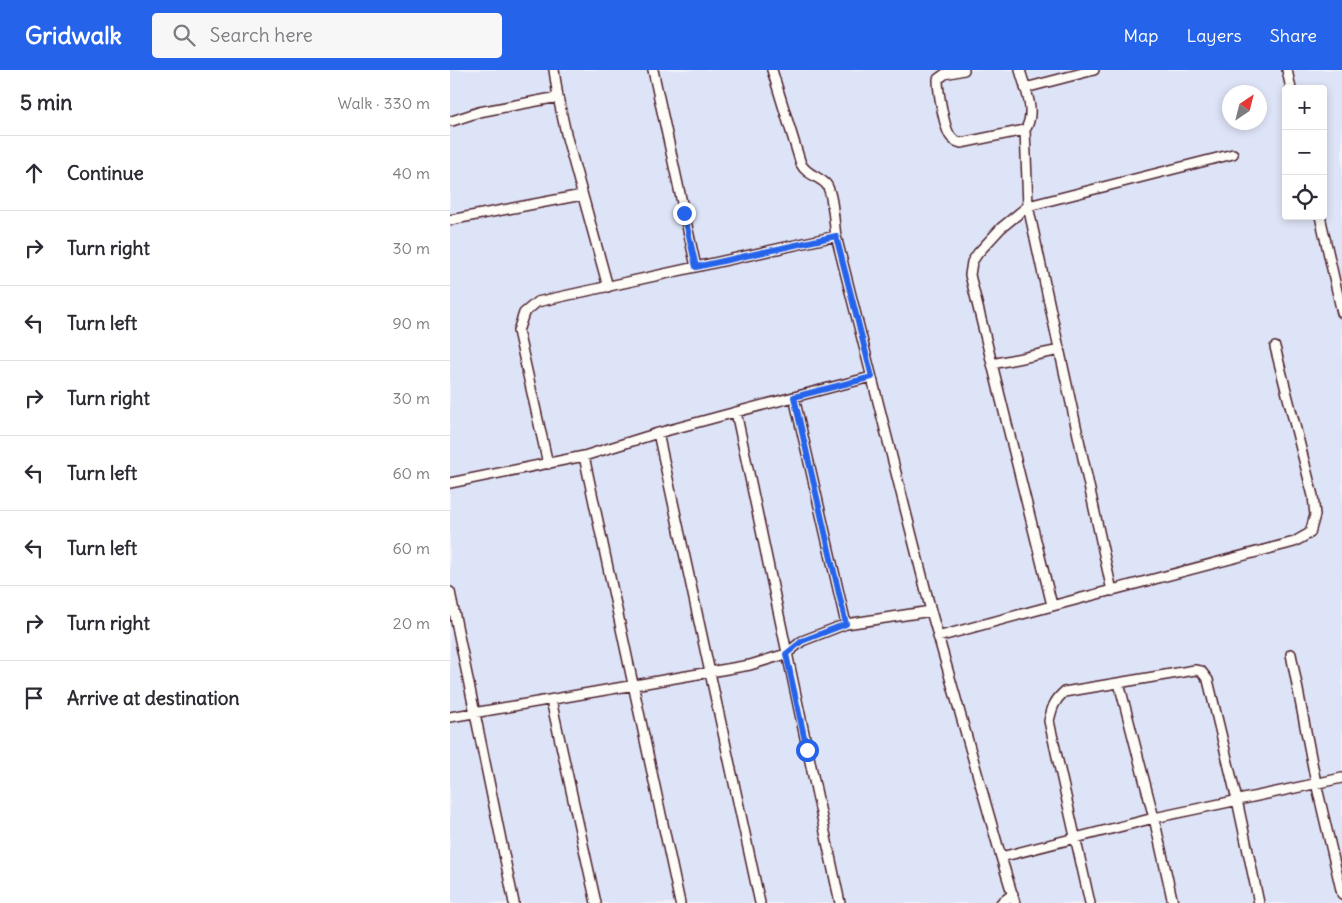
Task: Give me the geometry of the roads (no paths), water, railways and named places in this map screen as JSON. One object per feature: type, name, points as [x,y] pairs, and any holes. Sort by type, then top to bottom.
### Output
[{"type":"lane","points":[[554,70],[558,96],[582,195],[608,286]]},
{"type":"lane","points":[[653,70],[696,267]]},
{"type":"lane","points":[[772,70],[801,164],[806,171],[827,185],[829,190],[836,236],[931,611],[1000,857],[1014,898],[1001,903]]},
{"type":"lane","points":[[964,70],[945,74],[938,79],[938,91],[948,133],[951,137],[961,144],[1025,130]]},
{"type":"lane","points":[[1020,70],[1032,112],[1030,122],[1025,130],[1028,206],[1112,590]]},
{"type":"lane","points":[[1025,88],[1095,70]]},
{"type":"lane","points":[[1287,70],[1290,85]]},
{"type":"lane","points":[[452,121],[479,112],[558,96]]},
{"type":"lane","points":[[1052,605],[970,275],[972,262],[978,252],[1001,228],[1028,206],[1233,154]]},
{"type":"lane","points":[[450,220],[582,195]]},
{"type":"lane","points":[[1321,220],[1342,313]]},
{"type":"lane","points":[[548,464],[518,331],[524,314],[537,302],[836,236]]},
{"type":"lane","points":[[938,637],[1052,605],[1294,542],[1310,533],[1314,515],[1313,496],[1275,347]]},
{"type":"lane","points":[[992,364],[1060,350]]},
{"type":"lane","points":[[450,483],[584,456],[658,433],[872,377]]},
{"type":"lane","points":[[794,397],[846,624]]},
{"type":"lane","points":[[736,412],[840,903]]},
{"type":"lane","points":[[658,433],[760,903]]},
{"type":"lane","points":[[584,456],[680,903]]},
{"type":"lane","points":[[450,592],[514,903]]},
{"type":"lane","points":[[450,717],[750,665],[786,654],[802,641],[846,624],[931,611]]},
{"type":"lane","points":[[1291,654],[1316,783],[1342,894]]},
{"type":"lane","points":[[1090,903],[1048,721],[1052,706],[1064,692],[1195,670],[1201,671],[1208,680],[1237,800],[1259,903]]},
{"type":"lane","points":[[1119,683],[1154,818],[1173,903]]},
{"type":"lane","points":[[550,700],[596,903]]},
{"type":"lane","points":[[1000,857],[1154,818],[1342,778]]}]
